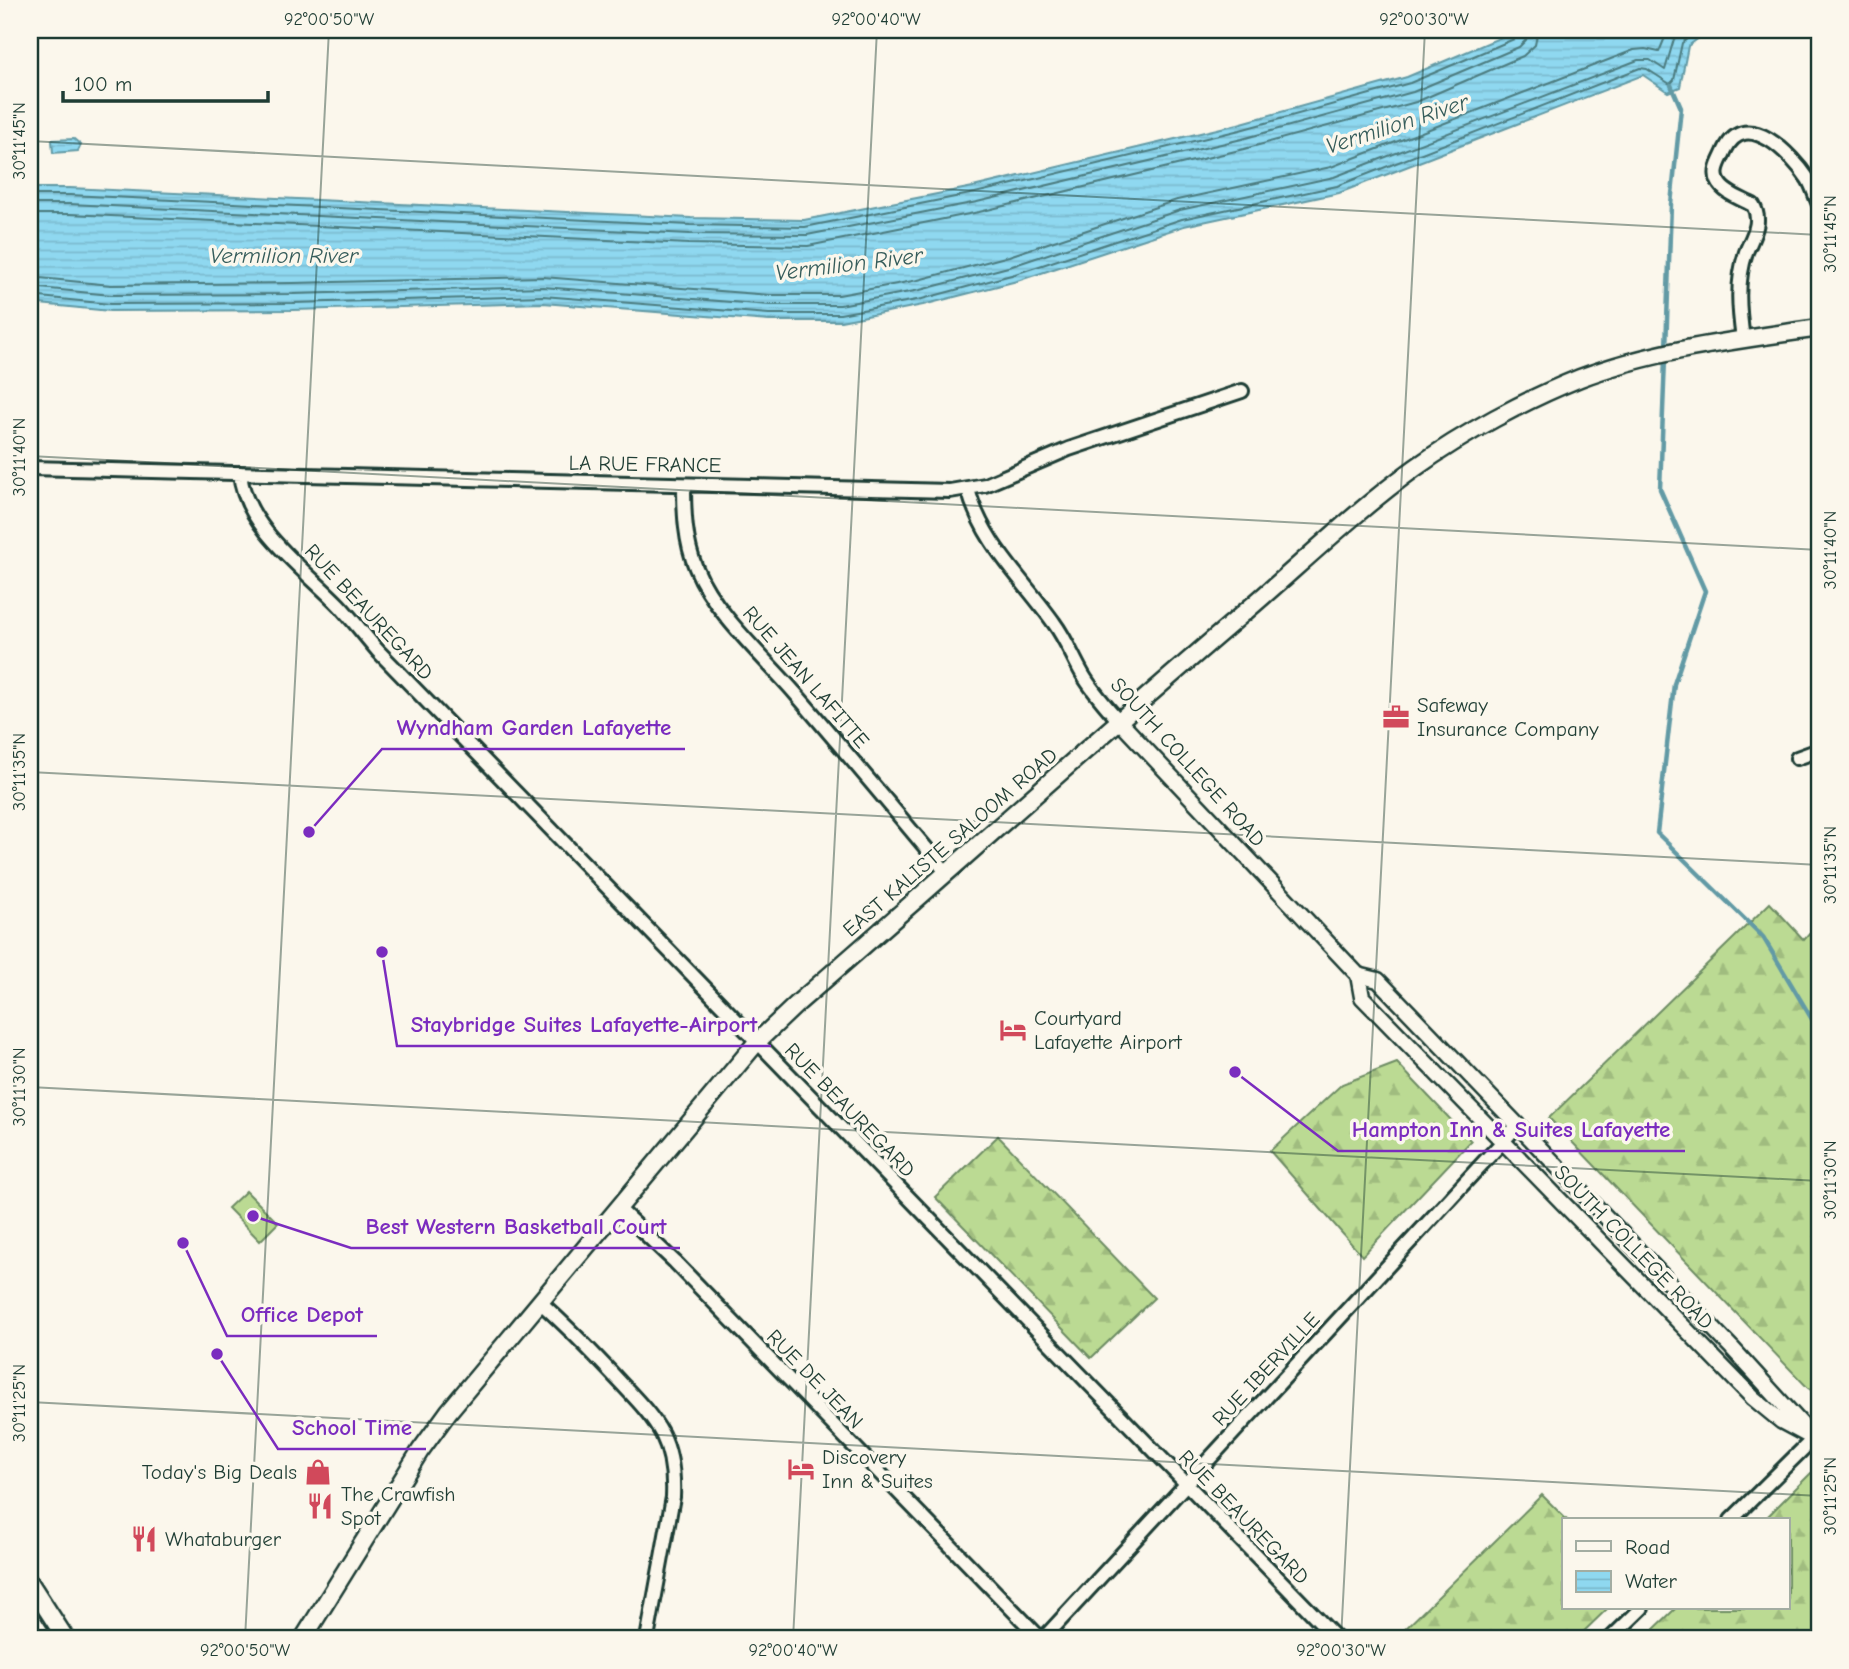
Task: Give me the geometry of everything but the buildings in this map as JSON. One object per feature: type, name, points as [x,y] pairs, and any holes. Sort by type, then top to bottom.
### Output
[{"type":"main road","name":"EAST KALISTE SALOOM ROAD","points":[[303,1639],[420,1451],[449,1411],[757,1042],[1119,721],[1392,486],[1418,466],[1494,419],[1579,379],[1631,361],[1693,347],[1819,328]]},
{"type":"main road","points":[[30,1583],[66,1639]]},
{"type":"street","points":[[1743,340],[1738,303],[1740,279],[1757,220],[1753,205],[1724,190],[1718,183],[1717,167],[1728,143],[1735,137],[1750,132],[1762,135],[1796,163],[1810,182],[1819,204]]},
{"type":"street","name":"LA RUE FRANCE","points":[[30,468],[950,491],[968,489],[1015,474],[1069,449],[1242,391]]},
{"type":"street","name":"RUE BEAUREGARD","points":[[240,473],[245,502],[263,527],[341,607],[378,651],[1337,1639]]},
{"type":"street","name":"RUE JEAN LAFITTE","points":[[684,485],[688,539],[696,569],[706,588],[946,872]]},
{"type":"street","name":"SOUTH COLLEGE ROAD","points":[[968,489],[972,507],[1000,554],[1054,622],[1082,674],[1119,721],[1358,975],[1378,981],[1732,1348],[1817,1440]]},
{"type":"street","points":[[1797,758],[1819,750]]},
{"type":"street","name":"SOUTH COLLEGE ROAD","points":[[1358,975],[1362,997],[1753,1398],[1781,1420],[1817,1440]]},
{"type":"street","name":"RUE IBERVILLE","points":[[1042,1639],[1518,1125]]},
{"type":"street","name":"RUE DE JEAN","points":[[618,1208],[683,1271],[1042,1639]]},
{"type":"street","points":[[541,1303],[568,1327],[634,1397],[654,1422],[669,1451],[674,1479],[673,1497],[647,1639]]},
{"type":"street","points":[[1733,1518],[1817,1440]]},
{"type":"street","points":[[1610,1639],[1640,1610]]},
{"type":"green space","points":[[1770,903],[1804,940],[1819,923],[1819,1395],[1808,1388],[1549,1118]]},
{"type":"green space","points":[[1397,1063],[1471,1141],[1362,1256],[1270,1151],[1342,1084]]},
{"type":"green space","points":[[998,1136],[1154,1298],[1091,1358],[935,1197]]},
{"type":"green space","points":[[246,1191],[278,1223],[260,1241],[228,1208]]},
{"type":"green space","points":[[1811,1473],[1819,1478],[1819,1639],[1662,1639],[1653,1630],[1674,1610],[1790,1610],[1790,1518],[1766,1518]]},
{"type":"green space","points":[[1542,1495],[1565,1518],[1562,1518],[1562,1610],[1606,1610],[1576,1639],[1395,1639]]},
{"type":"water","name":"Vermilion River","points":[[1518,30],[1710,30],[1688,46],[1680,87],[1668,92],[1643,75],[1339,193],[1184,226],[1017,281],[923,305],[841,321],[769,321],[543,303],[293,310],[110,311],[30,303],[30,188],[691,218],[804,220],[973,187],[1238,124],[1407,77]]},
{"type":"water","points":[[74,139],[81,145],[78,151],[53,153],[52,140]]},
{"type":"waterway","points":[[1666,350],[1671,204],[1681,108],[1671,85]]},
{"type":"waterway","points":[[1665,359],[1660,489],[1705,591],[1674,684],[1657,833],[1763,937],[1819,1031]]},
{"type":"place","name":"Safeway Insurance Company","points":[[1396,717]]},
{"type":"place","name":"Wyndham Garden Lafayette","points":[[309,832]]},
{"type":"place","name":"Staybridge Suites Lafayette-Airport","points":[[382,952]]},
{"type":"place","name":"Courtyard Lafayette Airport","points":[[1013,1030]]},
{"type":"place","name":"Hampton Inn & Suites Lafayette","points":[[1235,1072]]},
{"type":"place","name":"Best Western Basketball Court","points":[[253,1216]]},
{"type":"place","name":"Office Depot","points":[[183,1243]]},
{"type":"place","name":"School Time","points":[[217,1354]]},
{"type":"place","name":"Discovery Inn & Suites","points":[[801,1469]]},
{"type":"place","name":"Today's Big Deals","points":[[318,1472]]},
{"type":"place","name":"The Crawfish Spot","points":[[320,1506]]},
{"type":"place","name":"Whataburger","points":[[144,1539]]}]
